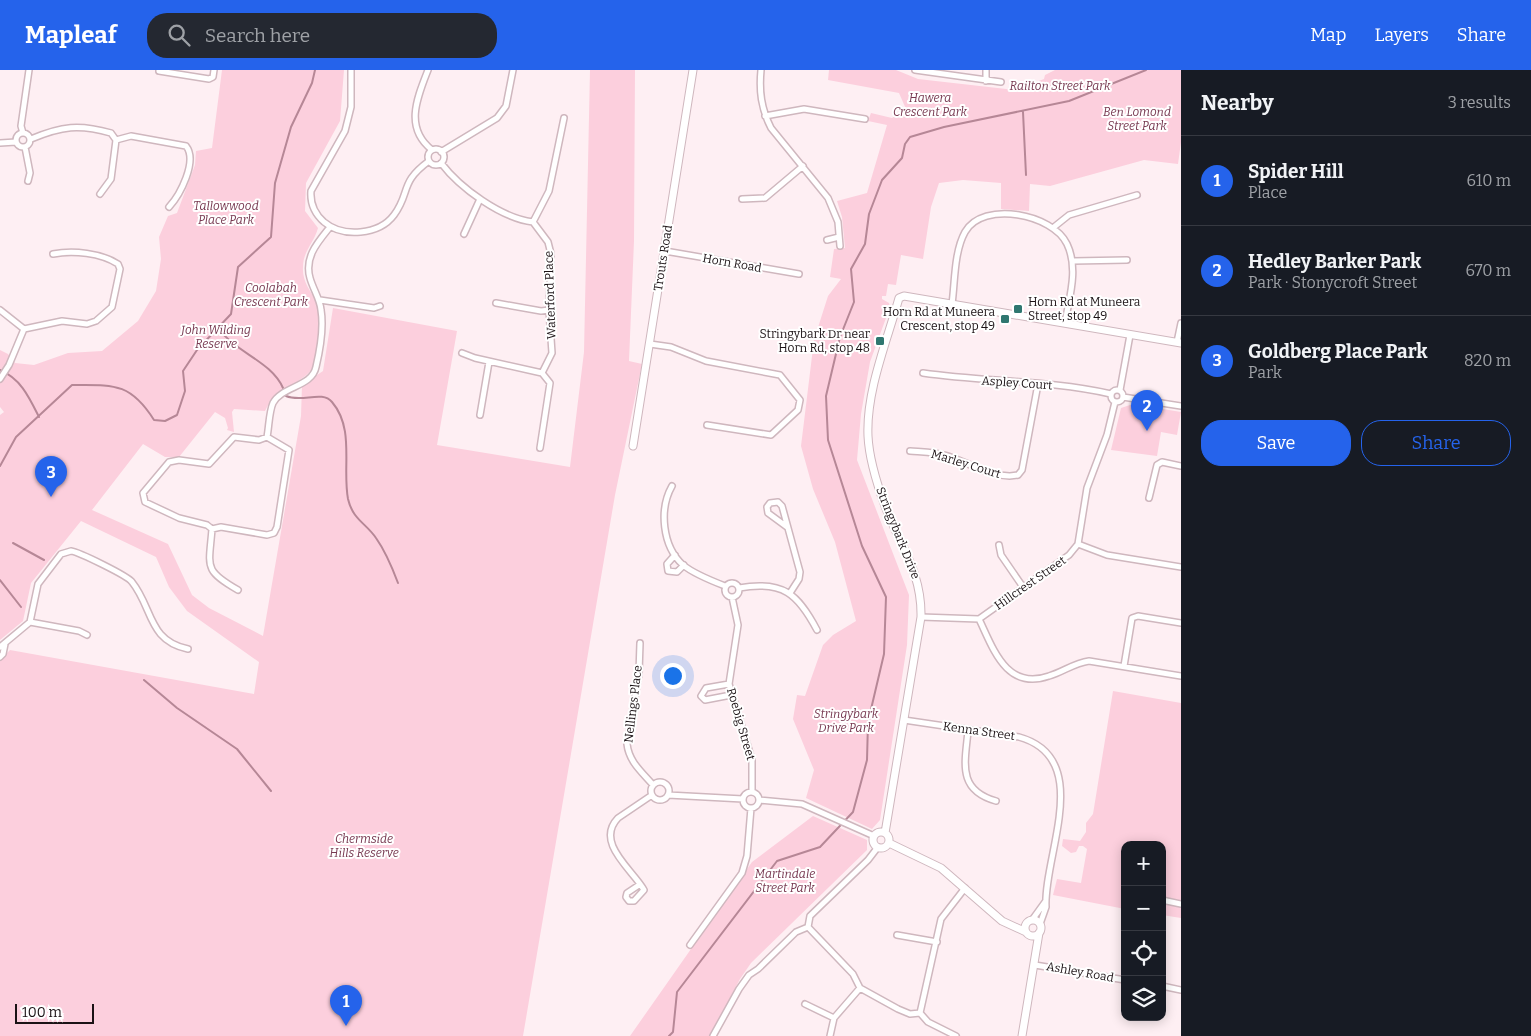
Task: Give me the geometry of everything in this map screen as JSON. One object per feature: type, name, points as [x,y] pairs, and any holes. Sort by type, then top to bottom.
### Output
[{"type":"street","points":[[22,133],[22,118],[29,70]]},
{"type":"street","points":[[159,72],[209,79],[213,77],[214,70]]},
{"type":"street","points":[[351,70],[351,107],[344,131],[311,191],[314,210],[330,227],[354,234],[388,221],[397,210],[411,177],[429,161]]},
{"type":"street","points":[[428,70],[416,102],[414,120],[416,130],[432,150],[442,152],[497,118],[506,106],[513,70]]},
{"type":"street","name":"Trouts Road","points":[[633,446],[693,70]]},
{"type":"street","points":[[761,70],[760,97],[765,116],[771,128],[828,198],[838,222],[840,246]]},
{"type":"street","points":[[986,70],[986,81]]},
{"type":"street","points":[[919,71],[1000,82]]},
{"type":"street","points":[[765,116],[804,109],[864,119]]},
{"type":"street","points":[[442,163],[464,187],[480,199],[523,220],[533,222],[549,191],[564,118]]},
{"type":"street","points":[[31,139],[62,128],[76,126],[111,133],[116,140],[110,179],[100,194]]},
{"type":"street","points":[[16,142],[17,136],[22,133],[28,134],[31,139]]},
{"type":"street","points":[[116,140],[130,136],[186,146],[190,155],[188,169],[175,200],[169,206]]},
{"type":"street","points":[[16,142],[19,146],[25,147],[30,144],[31,139]]},
{"type":"street","points":[[0,144],[16,142]]},
{"type":"street","points":[[25,147],[30,173],[28,181]]},
{"type":"street","points":[[429,161],[428,156],[432,150]]},
{"type":"street","points":[[442,152],[442,163]]},
{"type":"street","points":[[429,161],[435,165],[442,163]]},
{"type":"street","points":[[742,199],[765,198],[803,166]]},
{"type":"street","points":[[1054,227],[1069,215],[1137,195]]},
{"type":"street","points":[[464,234],[480,199]]},
{"type":"street","points":[[1065,323],[1073,261],[1067,244],[1054,227],[1029,217],[1004,215],[987,216],[969,226],[961,242],[952,304],[1179,343],[1181,323]]},
{"type":"street","name":"Waterford Place","points":[[533,222],[548,242],[551,254],[549,310],[552,354],[542,373]]},
{"type":"street","points":[[267,437],[273,404],[286,391],[309,379],[315,372],[322,323],[320,300],[310,277],[308,265],[312,250],[330,227]]},
{"type":"street","points":[[827,240],[839,237]]},
{"type":"street","name":"Horn Road","points":[[664,251],[799,274]]},
{"type":"street","points":[[24,329],[62,321],[87,324],[105,315],[112,307],[120,270],[118,264],[101,256],[64,252],[53,254]]},
{"type":"street","points":[[1073,261],[1127,260]]},
{"type":"street","name":"Stringybark Drive","points":[[885,833],[921,617],[921,600],[916,572],[885,506],[870,454],[868,435],[878,363],[900,296],[952,304]]},
{"type":"street","points":[[320,300],[374,308],[380,306]]},
{"type":"street","points":[[496,303],[541,311],[549,310]]},
{"type":"street","points":[[0,310],[24,329]]},
{"type":"street","points":[[0,379],[9,365],[24,329]]},
{"type":"street","points":[[1123,397],[1120,390],[1130,335]]},
{"type":"street","points":[[650,344],[671,347],[706,361],[780,374],[800,400],[798,410],[770,435],[708,425]]},
{"type":"street","points":[[462,353],[489,362],[542,373],[550,383],[540,448]]},
{"type":"street","points":[[480,415],[489,362]]},
{"type":"street","name":"Aspley Court","points":[[923,373],[955,378],[1069,386],[1111,394]]},
{"type":"street","name":"Marley Court","points":[[910,451],[946,456],[1008,476],[1018,475],[1022,470],[1038,384]]},
{"type":"street","points":[[1116,402],[1112,400],[1111,394],[1114,390],[1120,390]]},
{"type":"street","points":[[1123,397],[1116,402],[1107,435],[1087,488],[1078,544],[1107,555],[1181,568]]},
{"type":"street","points":[[1123,397],[1181,406]]},
{"type":"street","points":[[234,437],[260,440],[267,437],[272,442],[287,447],[289,450],[274,533],[266,535],[221,527],[212,528],[179,518],[150,504],[143,498],[143,493],[169,462],[179,460],[209,464],[234,437]]},
{"type":"street","points":[[1149,498],[1157,465],[1162,462],[1181,466]]},
{"type":"street","points":[[672,486],[666,500],[665,517],[668,542],[684,565],[725,586],[734,583],[739,588],[761,587],[790,593],[803,605],[817,630]]},
{"type":"street","points":[[787,527],[768,513],[767,507],[770,503],[775,501],[780,504],[787,527],[800,572],[799,579],[790,593]]},
{"type":"street","points":[[212,528],[211,569],[215,577],[238,590]]},
{"type":"street","name":"Hillcrest Street","points":[[979,619],[1069,555],[1078,544]]},
{"type":"street","points":[[999,545],[1002,555],[1023,588]]},
{"type":"street","points":[[0,658],[3,654],[2,646],[30,622],[38,584],[61,554],[71,551],[132,581],[157,632],[177,647],[188,649]]},
{"type":"street","points":[[676,556],[668,564],[668,571],[677,572],[684,565]]},
{"type":"street","name":"Roebig Street","points":[[725,586],[725,594],[732,597],[738,625],[729,684],[752,760],[752,792]]},
{"type":"street","points":[[732,597],[737,595],[739,588]]},
{"type":"street","points":[[1124,666],[1132,618],[1138,616],[1181,623]]},
{"type":"street","points":[[921,617],[979,619],[1000,663],[1011,672],[1019,675],[1041,678],[1075,664],[1089,661],[1181,676]]},
{"type":"street","points":[[30,622],[79,631],[87,635]]},
{"type":"street","name":"Nellings Place","points":[[640,644],[639,673],[627,744],[628,752],[636,766],[653,785],[661,782],[666,785],[668,795]]},
{"type":"street","points":[[729,684],[706,688],[701,696],[709,700],[731,695]]},
{"type":"street","name":"Kenna Street","points":[[904,720],[1030,740],[1051,759],[1058,773],[1062,800],[1045,914],[1040,924],[1031,929]]},
{"type":"street","points":[[968,731],[965,765],[966,778],[978,794],[996,801]]},
{"type":"street","points":[[639,885],[636,878],[613,849],[612,832],[618,818],[652,796],[653,785]]},
{"type":"street","points":[[751,808],[745,805],[743,800],[745,794],[752,792],[758,796],[759,800]]},
{"type":"street","name":"Nellings Place","points":[[652,796],[659,800],[668,795],[743,800]]},
{"type":"street","points":[[751,808],[757,805],[759,800]]},
{"type":"street","points":[[759,800],[802,804],[874,836]]},
{"type":"street","points":[[690,946],[742,873],[747,856],[751,808]]},
{"type":"street","points":[[878,848],[873,842],[874,836],[880,832],[888,836],[889,843]]},
{"type":"street","points":[[808,927],[810,916],[878,848],[883,848],[889,843]]},
{"type":"street","points":[[889,843],[931,862],[965,888],[1002,921],[1031,929],[1038,949],[1022,1036]]},
{"type":"street","points":[[920,1013],[944,914],[965,888]]},
{"type":"street","name":"Kenna Street","points":[[1031,929],[1046,901]]},
{"type":"street","points":[[1166,901],[1181,904]]},
{"type":"street","points":[[808,927],[853,974],[860,988],[898,1009],[910,1014],[920,1013]]},
{"type":"street","points":[[713,1036],[739,988],[749,975],[758,969],[796,932],[808,927]]},
{"type":"street","points":[[897,935],[937,942]]},
{"type":"street","name":"Ashley Road","points":[[1035,965],[1121,979]]},
{"type":"street","points":[[1166,987],[1181,990]]},
{"type":"street","points":[[830,1036],[834,1018],[860,988]]},
{"type":"street","points":[[805,1004],[834,1018]]},
{"type":"street","points":[[920,1013],[928,1022],[956,1036]]},
{"type":"green space","name":"Chermside Hills Reserve","points":[[222,70],[344,70],[340,121],[306,183],[305,211],[318,228],[303,261],[305,281],[319,307],[319,334],[313,367],[304,377],[277,396],[265,411],[234,409],[232,412],[234,432],[227,430],[225,418],[215,412],[179,457],[165,457],[143,444],[92,510],[168,544],[192,595],[209,608],[263,636],[301,416],[302,385],[323,371],[333,308],[457,331],[437,445],[570,467],[584,352],[590,70],[635,70],[634,241],[629,361],[642,364],[615,495],[523,1036],[0,1036],[0,660],[10,650],[254,694],[259,662],[187,611],[169,587],[156,557],[81,521],[31,583],[23,621],[0,640],[0,415],[4,412],[0,407],[0,350],[8,354],[15,363],[34,365],[68,353],[102,351],[138,321],[156,291],[161,259],[159,237],[168,216],[177,213],[195,165],[196,151],[212,148]]},
{"type":"green space","points":[[829,70],[896,70],[918,79],[1015,90],[1044,79],[1045,75],[1055,70],[1181,70],[1181,142],[1178,164],[1144,160],[1050,186],[1030,184],[1029,211],[1001,209],[1001,183],[963,180],[939,183],[931,207],[923,259],[901,255],[896,285],[888,284],[886,296],[882,296],[882,299],[889,303],[890,307],[870,362],[861,414],[857,460],[909,595],[907,645],[880,820],[872,829],[806,798],[814,770],[793,719],[797,695],[805,696],[823,645],[833,635],[856,621],[835,542],[813,489],[801,446],[814,340],[828,296],[841,279],[830,277],[834,249],[845,248],[842,217],[837,201],[867,193],[887,125],[868,121],[871,113],[892,118],[906,109],[899,93],[828,80]]},
{"type":"green space","points":[[1133,404],[1181,412],[1177,435],[1161,432],[1157,456],[1111,450],[1121,408]]},
{"type":"green space","points":[[1113,691],[1181,703],[1181,918],[1166,916],[1166,841],[1121,841],[1121,908],[1053,895],[1057,879],[1081,883],[1087,849],[1079,846],[1076,852],[1071,853],[1062,846],[1063,839],[1080,841],[1086,832],[1086,823],[1093,814]]},
{"type":"green space","name":"Martindale Street Park","points":[[813,816],[867,840],[867,850],[751,963],[740,979],[710,1036],[630,1036],[752,862]]},
{"type":"waterway","points":[[0,466],[16,437],[72,385],[99,385],[119,388],[137,398],[154,420],[165,421],[177,415],[185,391],[183,371],[197,350],[231,314],[238,267],[271,237],[275,183],[291,127],[312,83],[315,70]]},
{"type":"waterway","points":[[669,1036],[673,1032],[677,992],[777,861],[820,847],[853,812],[867,760],[868,722],[884,654],[886,597],[862,546],[828,440],[826,396],[840,337],[854,302],[851,269],[865,244],[869,214],[882,180],[902,158],[905,144],[910,137],[944,127],[1069,101],[1146,70]]},
{"type":"waterway","points":[[1023,112],[1026,175]]},
{"type":"waterway","points":[[218,328],[225,337],[270,371],[283,388]]},
{"type":"waterway","points":[[0,370],[14,378],[19,384],[39,417]]},
{"type":"waterway","points":[[286,396],[292,398],[323,397],[332,402],[339,413],[346,436],[347,487],[350,506],[356,517],[380,543],[398,583]]},
{"type":"waterway","points":[[13,543],[44,560]]},
{"type":"waterway","points":[[0,580],[21,607]]},
{"type":"waterway","points":[[144,680],[177,708],[237,749],[271,791]]},
{"type":"place","name":"Horn Rd at Muneera Street, stop 49","points":[[1018,309]]},
{"type":"place","name":"Horn Rd at Muneera Crescent, stop 49","points":[[1005,319]]},
{"type":"place","name":"Stringybark Dr near Horn Rd, stop 48","points":[[880,341]]},
{"type":"place","name":"Hedley Barker Park","points":[[1147,431]]},
{"type":"place","name":"Goldberg Place Park","points":[[51,497]]},
{"type":"place","name":"Spider Hill","points":[[346,1026]]},
{"type":"park label","name":"Railton Street Park","points":[[1060,86]]},
{"type":"park label","name":"Hawera Crescent Park","points":[[930,105]]},
{"type":"park label","name":"Ben Lomond Street Park","points":[[1137,119]]},
{"type":"park label","name":"Tallowwood Place Park","points":[[226,213]]},
{"type":"park label","name":"Coolabah Crescent Park","points":[[271,295]]},
{"type":"park label","name":"John Wilding Reserve","points":[[216,337]]},
{"type":"park label","name":"Stringybark Drive Park","points":[[846,721]]}]
